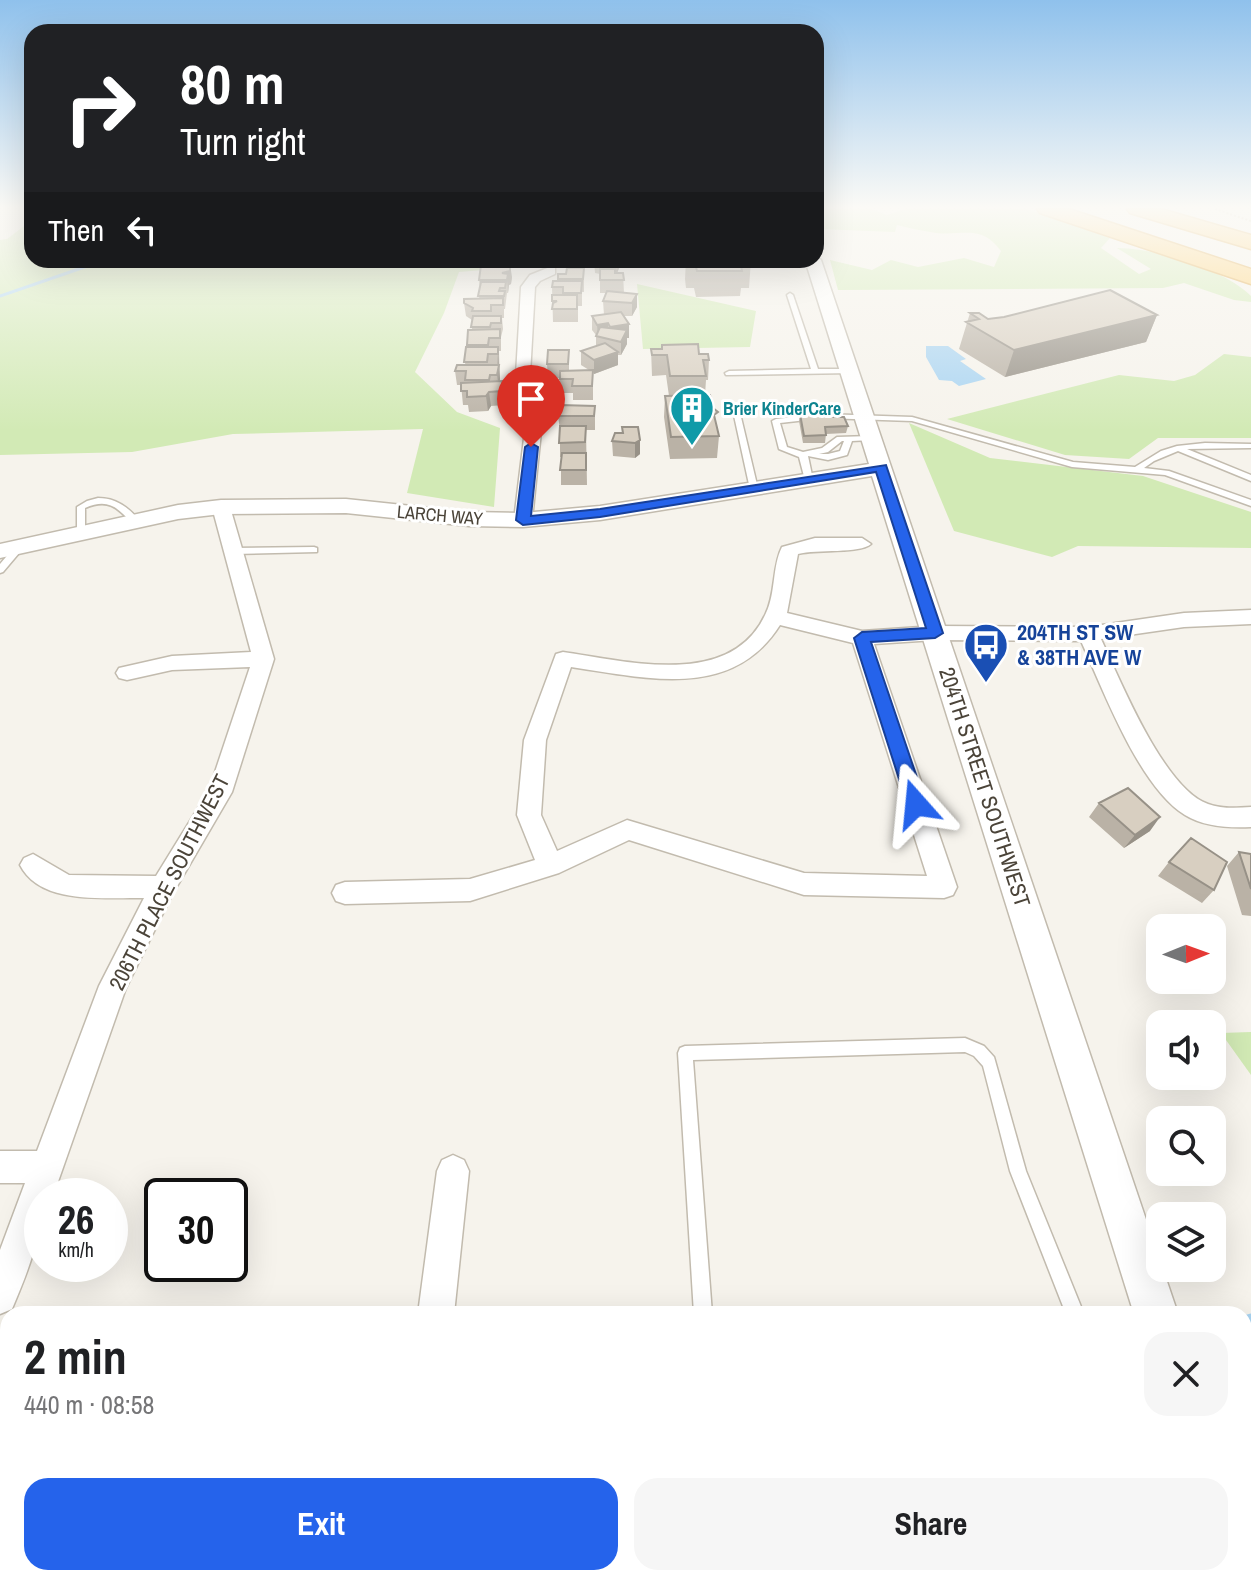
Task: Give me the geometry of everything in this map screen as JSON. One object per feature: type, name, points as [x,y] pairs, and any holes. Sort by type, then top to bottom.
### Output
[{"type":"street","points":[[523,520],[534,422],[523,375],[528,287],[531,283]]},
{"type":"street","name":"204TH STREET SOUTHWEST","points":[[820,283],[864,415],[860,446],[935,633],[1153,1306]]},
{"type":"street","name":"LARCH WAY","points":[[10,548],[135,521],[221,507],[346,506],[469,519],[523,520],[600,513],[809,480],[860,446]]},
{"type":"street","points":[[127,673],[172,663],[263,659],[221,507]]},
{"type":"street","points":[[550,866],[529,815],[535,740],[563,659],[686,673],[721,668],[755,646],[775,617],[789,551],[815,544],[862,544]]},
{"type":"street","points":[[775,617],[862,638],[935,633],[1088,634],[1184,620],[1251,617]]},
{"type":"street","points":[[1088,634],[1161,777],[1178,798],[1195,810],[1219,816],[1251,817]]},
{"type":"street","points":[[345,893],[470,890],[550,866],[627,830],[804,884],[944,887],[862,638]]},
{"type":"street","name":"206TH PLACE SOUTHWEST","points":[[0,1297],[113,986],[163,887],[220,792],[263,659]]},
{"type":"street","points":[[33,865],[65,886],[163,887]]},
{"type":"street","points":[[0,1167],[47,1167]]},
{"type":"street","points":[[437,1306],[453,1171]]},
{"type":"lane","points":[[790,295],[815,371]]},
{"type":"lane","points":[[729,373],[849,371]]},
{"type":"lane","points":[[736,413],[754,489]]},
{"type":"lane","points":[[860,446],[828,457],[803,455],[783,449],[776,421],[864,415],[912,419],[1072,464],[1166,473],[1251,503]]},
{"type":"lane","points":[[1138,469],[1154,453],[1175,447],[1251,446]]},
{"type":"lane","points":[[1175,447],[1251,478]]},
{"type":"lane","points":[[803,455],[809,480]]},
{"type":"lane","points":[[0,570],[10,548]]},
{"type":"lane","points":[[233,551],[314,550]]},
{"type":"lane","points":[[702,1306],[685,1053],[965,1045],[979,1051],[989,1062],[1018,1171],[1072,1306]]},
{"type":"green space","points":[[0,283],[455,283],[415,372],[457,412],[500,428],[494,507],[407,493],[423,429],[233,434],[132,452],[0,455]]},
{"type":"green space","points":[[836,283],[1184,283],[1163,288],[838,290]]},
{"type":"green space","points":[[1184,283],[1234,283],[1251,296],[1251,302],[1234,300]]},
{"type":"green space","points":[[637,284],[756,311],[750,347],[643,349]]},
{"type":"green space","points":[[1224,354],[1251,357],[1251,438],[1158,438],[1129,459],[1065,455],[947,419],[1119,375],[1174,381],[1195,375]]},
{"type":"green space","points":[[909,423],[990,458],[1143,476],[1251,512],[1251,548],[1078,546],[1052,557],[954,531]]},
{"type":"green space","points":[[1251,1032],[1251,1075],[1226,1040],[1226,1033]]},
{"type":"water","points":[[926,346],[948,346],[966,359],[960,361],[986,379],[959,386],[952,381],[939,380],[926,357]]},
{"type":"building","points":[[481,283],[506,283],[505,288],[499,291],[505,291],[504,296],[478,296]]},
{"type":"building","points":[[553,283],[582,283],[581,293],[563,293],[563,287],[552,287]]},
{"type":"building","points":[[1110,290],[1157,315],[1014,350],[966,322],[979,319],[970,313],[979,313],[988,319],[1004,317]]},
{"type":"building","points":[[607,291],[637,294],[632,303],[603,301]]},
{"type":"building","points":[[552,295],[577,295],[577,309],[552,309],[557,301],[552,301]]},
{"type":"building","points":[[503,298],[503,305],[491,305],[491,311],[472,311],[473,308],[464,303],[464,299]]},
{"type":"building","points":[[621,312],[629,324],[610,327],[608,323],[597,325],[592,316]]},
{"type":"building","points":[[473,316],[501,316],[501,323],[491,323],[490,327],[471,327]]},
{"type":"building","points":[[600,327],[627,330],[621,342],[596,336]]},
{"type":"building","points":[[500,329],[500,338],[489,338],[488,345],[467,345],[468,330]]},
{"type":"building","points":[[605,343],[618,352],[594,360],[581,351]]},
{"type":"building","points":[[698,344],[699,354],[708,354],[709,360],[703,360],[706,376],[670,376],[667,355],[652,355],[651,349],[662,349],[662,345]]},
{"type":"building","points":[[466,347],[498,347],[498,354],[488,354],[487,362],[464,362]]},
{"type":"building","points":[[548,350],[569,350],[568,364],[547,364]]},
{"type":"building","points":[[457,365],[499,365],[497,375],[490,375],[489,380],[465,380],[466,371],[455,371]]},
{"type":"building","points":[[593,370],[592,386],[572,386],[573,379],[560,379],[560,371]]},
{"type":"building","points":[[502,381],[502,391],[489,392],[486,396],[467,397],[467,391],[461,391],[461,383]]},
{"type":"building","points":[[710,395],[713,408],[718,412],[714,415],[719,436],[671,437],[665,396]]},
{"type":"building","points":[[560,405],[595,406],[594,416],[558,416]]},
{"type":"building","points":[[800,414],[844,417],[848,426],[825,427],[826,435],[804,436]]},
{"type":"building","points":[[560,426],[586,426],[585,442],[559,443]]},
{"type":"building","points":[[622,427],[638,427],[640,440],[635,443],[612,441],[615,433],[623,433]]},
{"type":"building","points":[[562,453],[586,453],[586,470],[560,470]]},
{"type":"building","points":[[1128,788],[1160,817],[1135,835],[1099,803]]},
{"type":"building","points":[[1191,838],[1227,862],[1214,890],[1169,862]]},
{"type":"building","points":[[1239,852],[1251,854],[1251,889]]},
{"type":"waterway","points":[[0,296],[38,283]]},
{"type":"place","name":"Brier KinderCare","points":[[692,447]]},
{"type":"place","name":"204TH ST SW & 38TH AVE W","points":[[986,684]]},
{"type":"route","points":[[531,447],[523,520],[600,513],[881,468],[935,633],[862,638],[916,804]]}]
